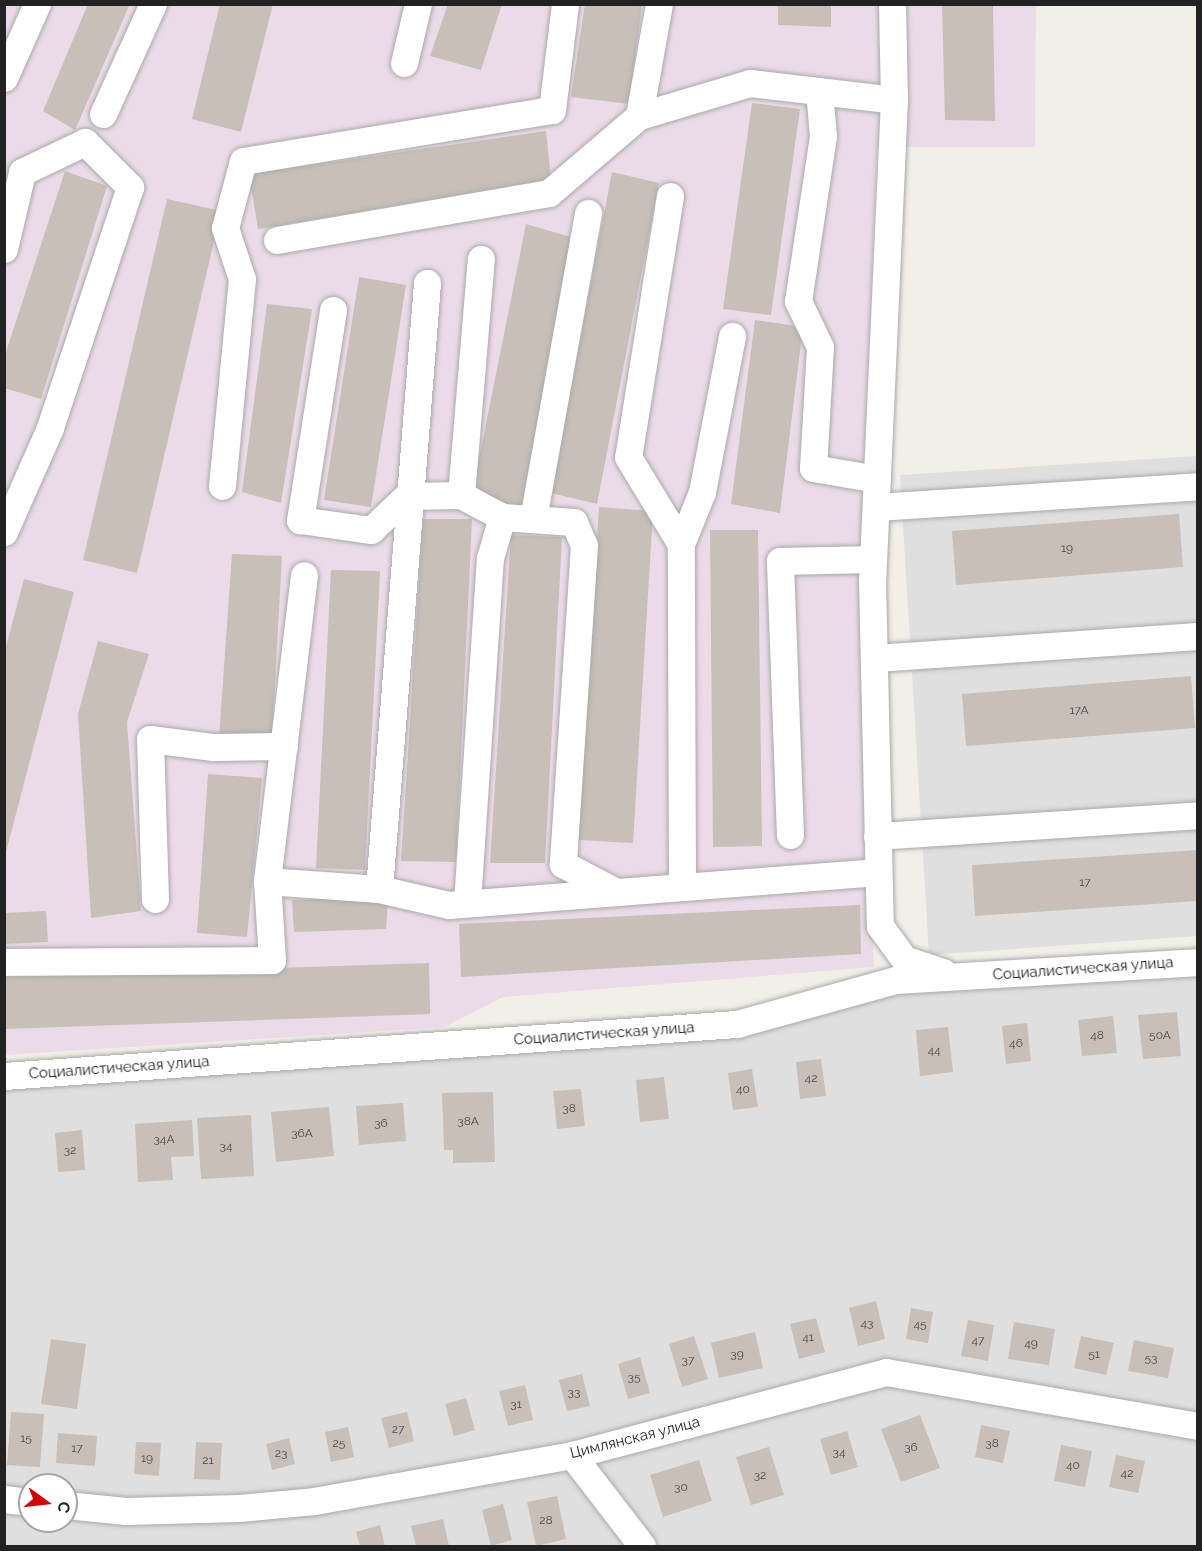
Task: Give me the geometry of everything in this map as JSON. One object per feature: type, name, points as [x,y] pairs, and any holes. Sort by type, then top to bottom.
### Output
[{"type":"street","points":[[4,78],[37,4]]},
{"type":"street","points":[[103,114],[153,4]]},
{"type":"street","points":[[404,63],[417,4]]},
{"type":"street","points":[[222,486],[242,279],[225,228],[243,161],[552,110],[565,4]]},
{"type":"street","points":[[639,116],[659,4]]},
{"type":"street","points":[[892,4],[894,100],[873,559],[880,926],[904,959],[930,970],[977,976]]},
{"type":"street","points":[[277,240],[549,193],[639,116],[750,83],[894,100]]},
{"type":"street","points":[[819,91],[823,136],[798,301],[820,347],[813,468],[877,479]]},
{"type":"street","points":[[4,249],[22,172],[85,142],[130,187],[50,428],[4,532]]},
{"type":"street","points":[[670,196],[628,457],[681,544]]},
{"type":"street","points":[[533,519],[588,213]]},
{"type":"street","points":[[461,495],[481,259]]},
{"type":"street","points":[[379,889],[407,496],[427,284]]},
{"type":"street","points":[[333,310],[300,520],[371,530],[407,496],[461,495],[502,517],[574,522],[584,545],[563,864],[616,892]]},
{"type":"street","points":[[682,887],[681,544],[702,492],[732,336]]},
{"type":"street","points":[[876,507],[1197,486]]},
{"type":"street","points":[[467,903],[490,558],[502,517]]},
{"type":"street","points":[[790,834],[780,561],[873,559]]},
{"type":"street","points":[[4,962],[272,960],[267,881],[304,575]]},
{"type":"street","points":[[874,658],[1197,636]]},
{"type":"street","points":[[155,899],[150,739],[213,747],[284,746]]},
{"type":"street","points":[[877,836],[1197,815]]},
{"type":"street","points":[[267,881],[379,889],[449,905],[878,872]]},
{"type":"street","name":"Социалистическая улица","points":[[4,1076],[737,1024],[896,980],[1197,962]]},
{"type":"street","name":"Цимлянская улица","points":[[78,1506],[126,1511],[239,1508],[314,1501],[572,1455],[886,1372],[1197,1426]]},
{"type":"street","points":[[572,1455],[642,1546]]},
{"type":"shaded area","points":[[5,5],[1036,5],[1035,147],[877,147],[860,589],[874,967],[503,997],[445,1027],[5,1055]]},
{"type":"shaded area","points":[[1197,456],[1197,936],[929,955],[900,475]]},
{"type":"shaded area","points":[[1197,973],[1197,1546],[5,1546],[5,1088],[739,1036],[898,991]]},
{"type":"building","points":[[88,4],[130,4],[75,130],[43,111]]},
{"type":"building","points":[[220,4],[273,4],[241,132],[192,119]]},
{"type":"building","points":[[448,4],[502,4],[481,70],[430,56]]},
{"type":"building","points":[[585,4],[642,4],[629,104],[571,97]]},
{"type":"building","points":[[778,4],[831,4],[831,27],[778,25]]},
{"type":"building","points":[[942,4],[993,4],[995,121],[945,120]]},
{"type":"building","points":[[752,103],[800,109],[771,315],[723,309]]},
{"type":"building","points":[[546,131],[551,179],[258,229],[249,174]]},
{"type":"building","points":[[65,171],[107,186],[41,399],[4,388],[4,358]]},
{"type":"building","points":[[612,172],[659,183],[597,504],[551,493]]},
{"type":"building","points":[[167,199],[221,211],[137,573],[83,560]]},
{"type":"building","points":[[526,224],[574,238],[521,507],[472,494]]},
{"type":"building","points":[[359,277],[406,285],[371,507],[324,500]]},
{"type":"building","points":[[267,304],[312,309],[281,503],[242,492]]},
{"type":"building","points":[[755,320],[803,327],[780,513],[731,504]]},
{"type":"building","points":[[599,507],[653,511],[633,843],[578,840]]},
{"type":"building","points":[[1179,514],[1183,567],[956,585],[952,531]]},
{"type":"building","points":[[423,519],[472,519],[456,862],[401,861]]},
{"type":"building","points":[[710,530],[758,530],[762,846],[713,847]]},
{"type":"building","points":[[511,535],[562,537],[545,863],[490,863]]},
{"type":"building","points":[[232,554],[282,556],[272,735],[219,738]]},
{"type":"building","points":[[331,570],[380,571],[365,870],[316,868]]},
{"type":"building","points":[[24,579],[74,592],[5,856],[4,654]]},
{"type":"building","points":[[98,641],[149,654],[127,722],[141,911],[91,918],[78,714]]},
{"type":"building","points":[[1191,676],[1195,728],[966,746],[962,694]]},
{"type":"building","points":[[208,774],[262,778],[247,937],[197,933]]},
{"type":"building","points":[[1198,850],[1198,901],[975,916],[972,865]]},
{"type":"building","points":[[388,896],[386,929],[294,932],[292,900]]},
{"type":"building","points":[[860,905],[861,954],[461,977],[459,924]]},
{"type":"building","points":[[46,911],[48,942],[4,944],[4,913]]},
{"type":"building","points":[[429,963],[430,1014],[4,1029],[4,977]]},
{"type":"building","points":[[1177,1012],[1181,1056],[1143,1059],[1138,1015]]},
{"type":"building","points":[[1113,1016],[1117,1053],[1082,1056],[1078,1020]]},
{"type":"building","points":[[1027,1023],[1031,1061],[1006,1064],[1002,1026]]},
{"type":"building","points":[[948,1027],[953,1072],[920,1076],[916,1030]]},
{"type":"building","points":[[821,1059],[826,1096],[800,1099],[796,1062]]},
{"type":"building","points":[[752,1069],[758,1107],[733,1110],[728,1073]]},
{"type":"building","points":[[664,1077],[669,1119],[640,1122],[636,1080]]},
{"type":"building","points":[[581,1089],[585,1126],[557,1129],[553,1091]]},
{"type":"building","points":[[493,1092],[495,1162],[453,1163],[453,1150],[444,1150],[442,1093]]},
{"type":"building","points":[[403,1103],[406,1141],[359,1145],[356,1106]]},
{"type":"building","points":[[329,1107],[334,1156],[276,1162],[271,1112]]},
{"type":"building","points":[[251,1115],[254,1176],[201,1179],[197,1118]]},
{"type":"building","points":[[192,1120],[194,1156],[171,1157],[173,1180],[138,1182],[135,1124]]},
{"type":"building","points":[[82,1130],[85,1170],[58,1172],[55,1133]]},
{"type":"building","points":[[876,1301],[885,1339],[858,1346],[849,1308]]},
{"type":"building","points":[[911,1308],[933,1312],[928,1343],[906,1339]]},
{"type":"building","points":[[816,1318],[825,1352],[799,1359],[790,1324]]},
{"type":"building","points":[[968,1320],[994,1325],[988,1361],[961,1356]]},
{"type":"building","points":[[1014,1322],[1055,1329],[1049,1365],[1008,1359]]},
{"type":"building","points":[[755,1332],[763,1368],[719,1378],[711,1343]]},
{"type":"building","points":[[694,1336],[708,1379],[682,1387],[669,1344]]},
{"type":"building","points":[[1081,1336],[1114,1343],[1106,1375],[1074,1368]]},
{"type":"building","points":[[51,1339],[86,1344],[77,1409],[41,1404]]},
{"type":"building","points":[[1134,1340],[1174,1348],[1168,1378],[1128,1371]]},
{"type":"building","points":[[640,1357],[650,1393],[628,1399],[618,1364]]},
{"type":"building","points":[[582,1374],[590,1406],[567,1411],[559,1380]]},
{"type":"building","points":[[525,1385],[533,1420],[508,1426],[499,1391]]},
{"type":"building","points":[[466,1398],[475,1430],[454,1436],[445,1404]]},
{"type":"building","points":[[11,1412],[44,1414],[40,1467],[7,1465]]},
{"type":"building","points":[[407,1412],[414,1441],[389,1448],[381,1418]]},
{"type":"building","points":[[920,1415],[940,1468],[901,1482],[881,1429]]},
{"type":"building","points":[[981,1425],[1010,1431],[1003,1463],[975,1457]]},
{"type":"building","points":[[348,1427],[354,1457],[331,1462],[325,1432]]},
{"type":"building","points":[[847,1431],[858,1467],[831,1475],[820,1439]]},
{"type":"building","points":[[58,1433],[97,1436],[95,1466],[56,1463]]},
{"type":"building","points":[[289,1438],[295,1464],[272,1470],[266,1444]]},
{"type":"building","points":[[136,1442],[161,1443],[159,1476],[134,1474]]},
{"type":"building","points":[[196,1442],[222,1443],[220,1480],[194,1479]]},
{"type":"building","points":[[1061,1445],[1092,1451],[1085,1487],[1054,1481]]},
{"type":"building","points":[[769,1447],[784,1495],[751,1505],[736,1457]]},
{"type":"building","points":[[1116,1455],[1145,1461],[1138,1493],[1109,1487]]},
{"type":"building","points":[[699,1460],[712,1501],[663,1517],[650,1475]]},
{"type":"building","points":[[557,1496],[566,1539],[536,1546],[527,1502]]},
{"type":"building","points":[[503,1504],[512,1540],[491,1546],[482,1510]]},
{"type":"building","points":[[443,1519],[449,1546],[416,1546],[411,1526]]},
{"type":"building","points":[[380,1525],[385,1546],[360,1546],[356,1532]]}]
